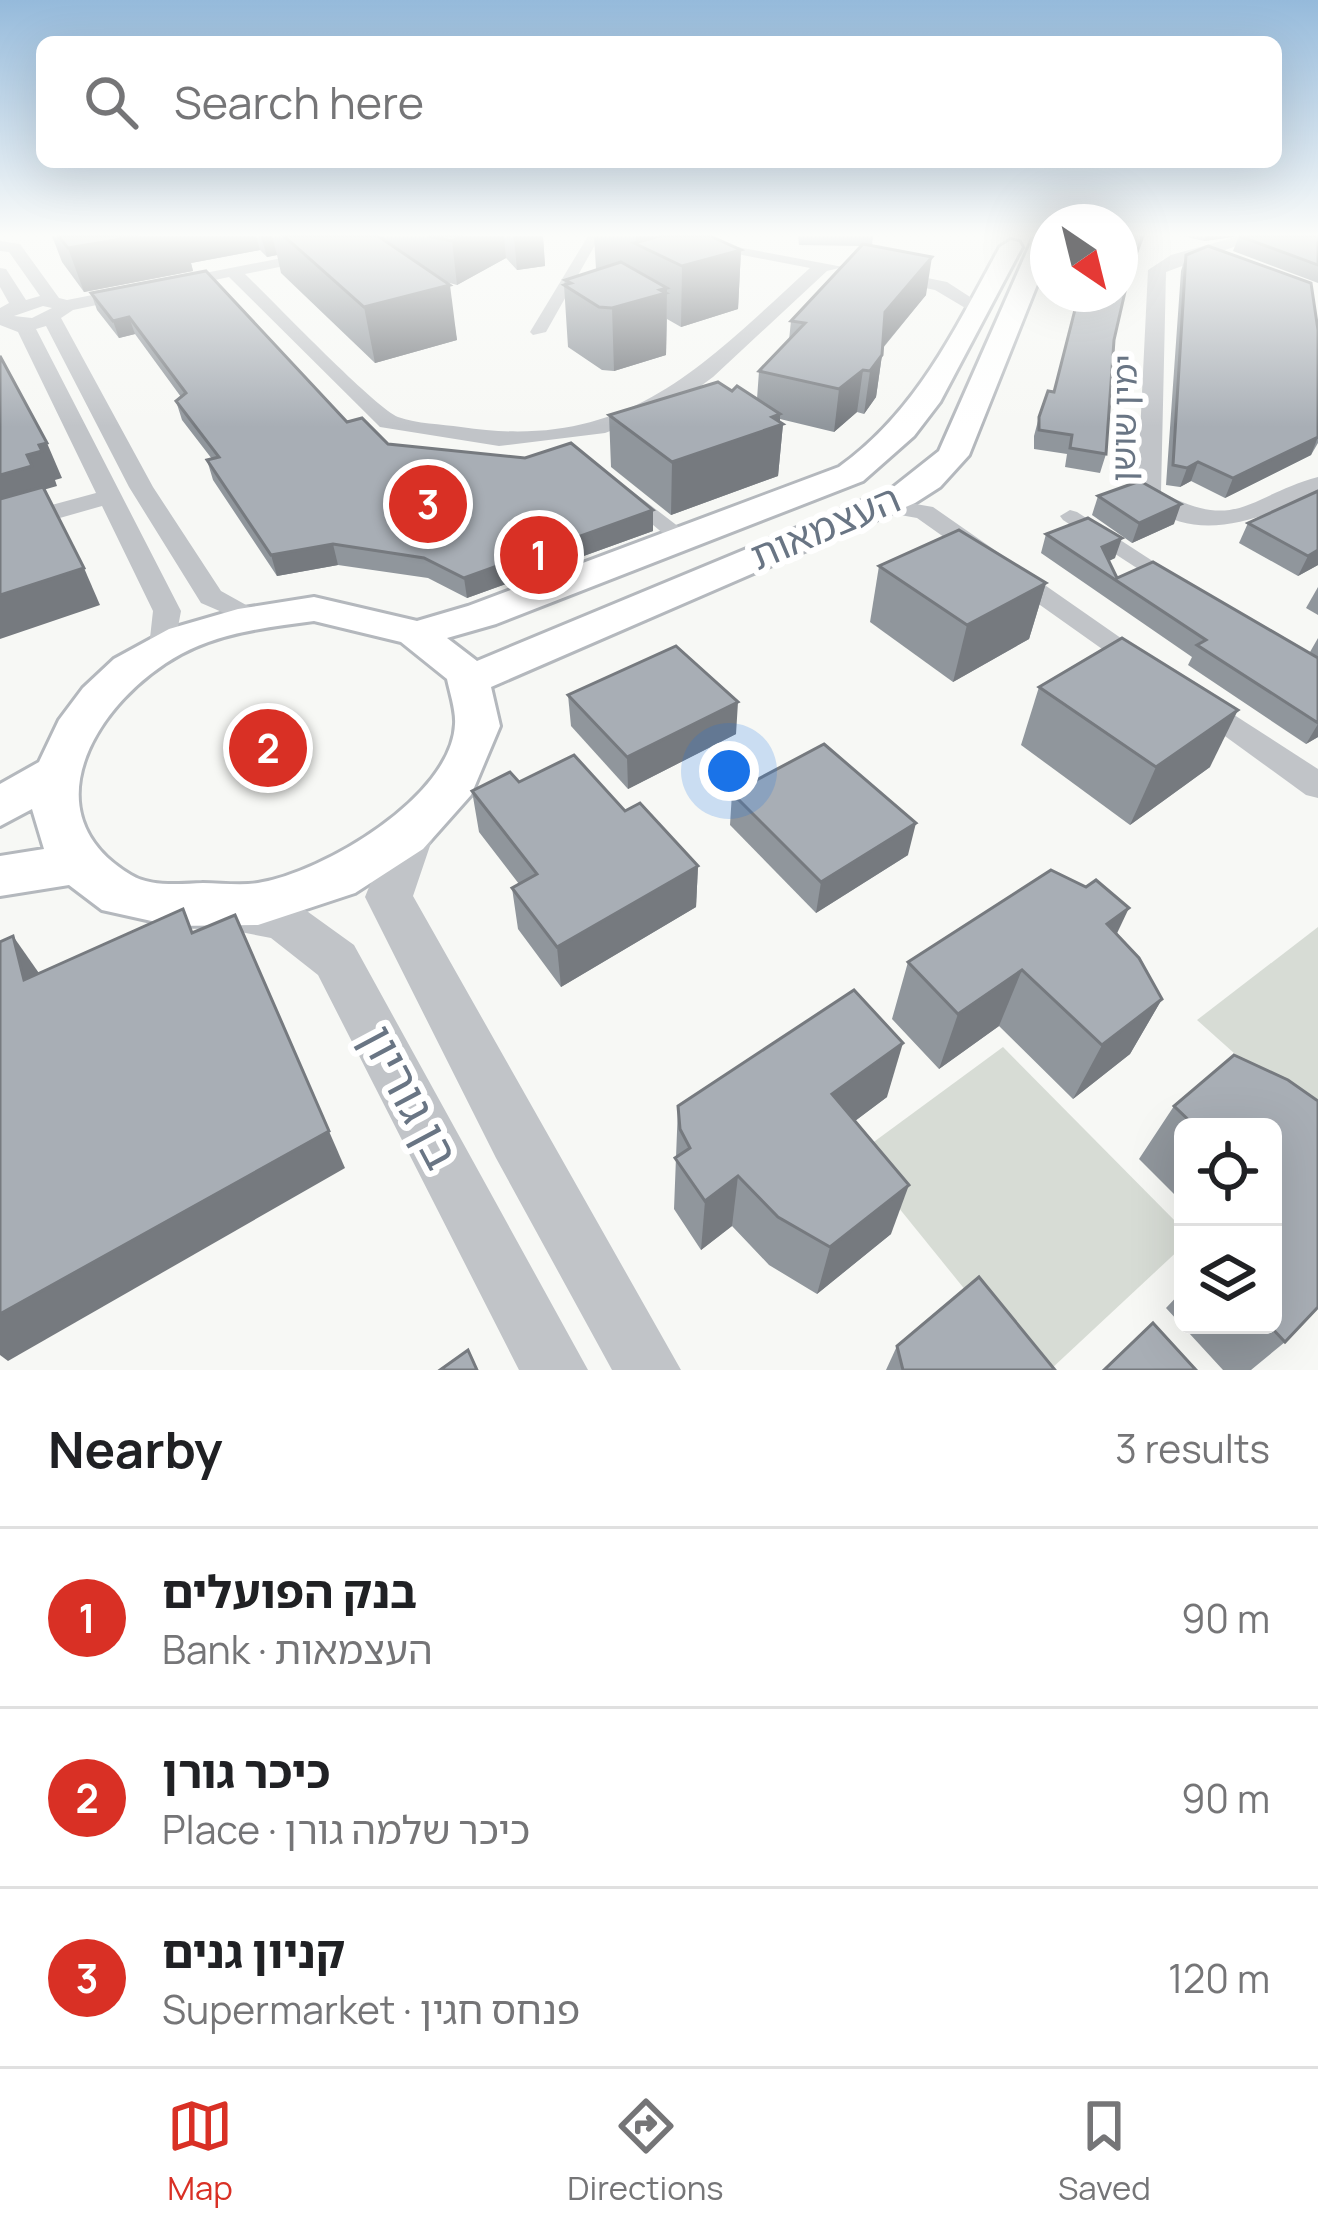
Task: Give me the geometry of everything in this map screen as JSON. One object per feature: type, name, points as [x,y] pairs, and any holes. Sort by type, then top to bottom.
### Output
[{"type":"main road","name":"העצמאות","points":[[422,632],[482,615],[851,475],[885,454],[902,436],[982,300]]},
{"type":"main road","name":"העצמאות","points":[[470,680],[920,485],[952,454],[1018,300]]},
{"type":"main road","points":[[314,609],[373,615],[422,632],[442,646],[470,680],[478,715],[472,755],[449,796],[410,836],[348,874],[274,901],[198,909],[123,897],[69,865],[45,823],[44,777],[67,727],[109,682],[163,647],[252,616],[314,609]]},
{"type":"main road","points":[[0,808],[44,777]]},
{"type":"main road","points":[[0,876],[69,865]]},
{"type":"street","points":[[50,300],[141,488],[212,598],[252,616]]},
{"type":"street","points":[[9,318],[99,300]]},
{"type":"street","points":[[262,300],[388,422],[499,440],[605,426],[663,404],[794,300]]},
{"type":"street","points":[[538,332],[557,300]]},
{"type":"street","points":[[968,300],[978,308]]},
{"type":"street","name":"ימין שושן","points":[[1156,300],[1149,495],[1178,513],[1231,522],[1318,484]]},
{"type":"street","points":[[9,318],[26,328],[167,610],[163,647]]},
{"type":"street","points":[[562,439],[580,454]]},
{"type":"street","points":[[617,485],[672,531]]},
{"type":"street","points":[[920,485],[930,508],[948,527]]},
{"type":"street","points":[[0,527],[108,497]]},
{"type":"street","points":[[881,505],[924,512],[948,527],[1318,786]]},
{"type":"street","points":[[1070,515],[1201,599]]},
{"type":"street","name":"בן גוריון","points":[[410,836],[389,897],[516,1138],[648,1370]]},
{"type":"street","name":"בן גוריון","points":[[198,909],[273,916],[308,932],[337,960],[555,1370]]},
{"type":"shaded area","points":[[1318,927],[1318,1128],[1197,1020]]},
{"type":"shaded area","points":[[1003,1047],[1174,1220],[1174,1254],[1050,1370],[1030,1370],[856,1155]]},
{"type":"building","points":[[96,300],[233,300],[347,422],[362,418],[388,444],[525,458],[571,443],[653,510],[464,578],[424,558],[333,544],[271,555],[207,460],[219,457],[176,401],[186,393],[129,317],[113,321]]},
{"type":"building","points":[[356,300],[392,300],[364,307]]},
{"type":"building","points":[[588,300],[641,300],[612,308]]},
{"type":"building","points":[[811,300],[895,300],[885,312],[882,355],[870,371],[863,370],[839,389],[759,371],[805,323],[791,321]]},
{"type":"building","points":[[1183,300],[1314,300],[1318,437],[1233,478],[1198,462],[1187,468],[1173,465]]},
{"type":"building","points":[[1074,312],[1120,312],[1106,454],[1070,448],[1072,435],[1039,430],[1048,391],[1054,392]]},
{"type":"building","points":[[0,356],[47,443],[39,445],[42,451],[27,455],[32,466],[0,475]]},
{"type":"building","points":[[718,382],[732,391],[737,386],[780,414],[772,417],[783,424],[672,462],[609,415]]},
{"type":"building","points":[[1140,481],[1181,504],[1139,523],[1098,496]]},
{"type":"building","points":[[43,487],[84,568],[0,595],[0,499]]},
{"type":"building","points":[[1318,491],[1318,550],[1308,556],[1248,523]]},
{"type":"building","points":[[1088,518],[1122,538],[1102,547],[1117,578],[1153,562],[1318,658],[1318,723],[1197,645],[1206,640],[1046,534]]},
{"type":"building","points":[[959,530],[1046,583],[967,625],[879,566]]},
{"type":"building","points":[[1122,638],[1238,710],[1156,767],[1039,687]]},
{"type":"building","points":[[676,646],[738,702],[627,757],[568,695]]},
{"type":"building","points":[[824,744],[916,823],[821,882],[732,793]]},
{"type":"building","points":[[574,755],[625,811],[640,803],[698,866],[557,947],[512,888],[537,874],[472,791],[510,772],[519,782]]},
{"type":"building","points":[[1051,870],[1086,887],[1096,880],[1129,908],[1107,924],[1139,958],[1162,999],[1102,1045],[1022,970],[958,1014],[908,962]]},
{"type":"building","points":[[183,909],[192,933],[235,915],[329,1131],[0,1314],[0,942],[13,936],[24,980]]},
{"type":"building","points":[[854,990],[903,1043],[832,1094],[909,1185],[830,1247],[778,1217],[738,1176],[705,1201],[675,1158],[690,1148],[680,1129],[678,1106]]},
{"type":"building","points":[[1234,1055],[1288,1080],[1318,1101],[1318,1307],[1285,1342],[1277,1334],[1282,1334],[1282,1118],[1187,1118],[1174,1106]]},
{"type":"building","points":[[979,1277],[1055,1370],[903,1370],[897,1346]]},
{"type":"building","points":[[1153,1323],[1196,1370],[1104,1370]]},
{"type":"building","points":[[468,1350],[477,1370],[440,1370]]},
{"type":"place","name":"קניון גנים","points":[[428,504]]},
{"type":"place","name":"בנק הפועלים","points":[[539,555]]},
{"type":"place","name":"כיכר גורן","points":[[268,748]]}]
